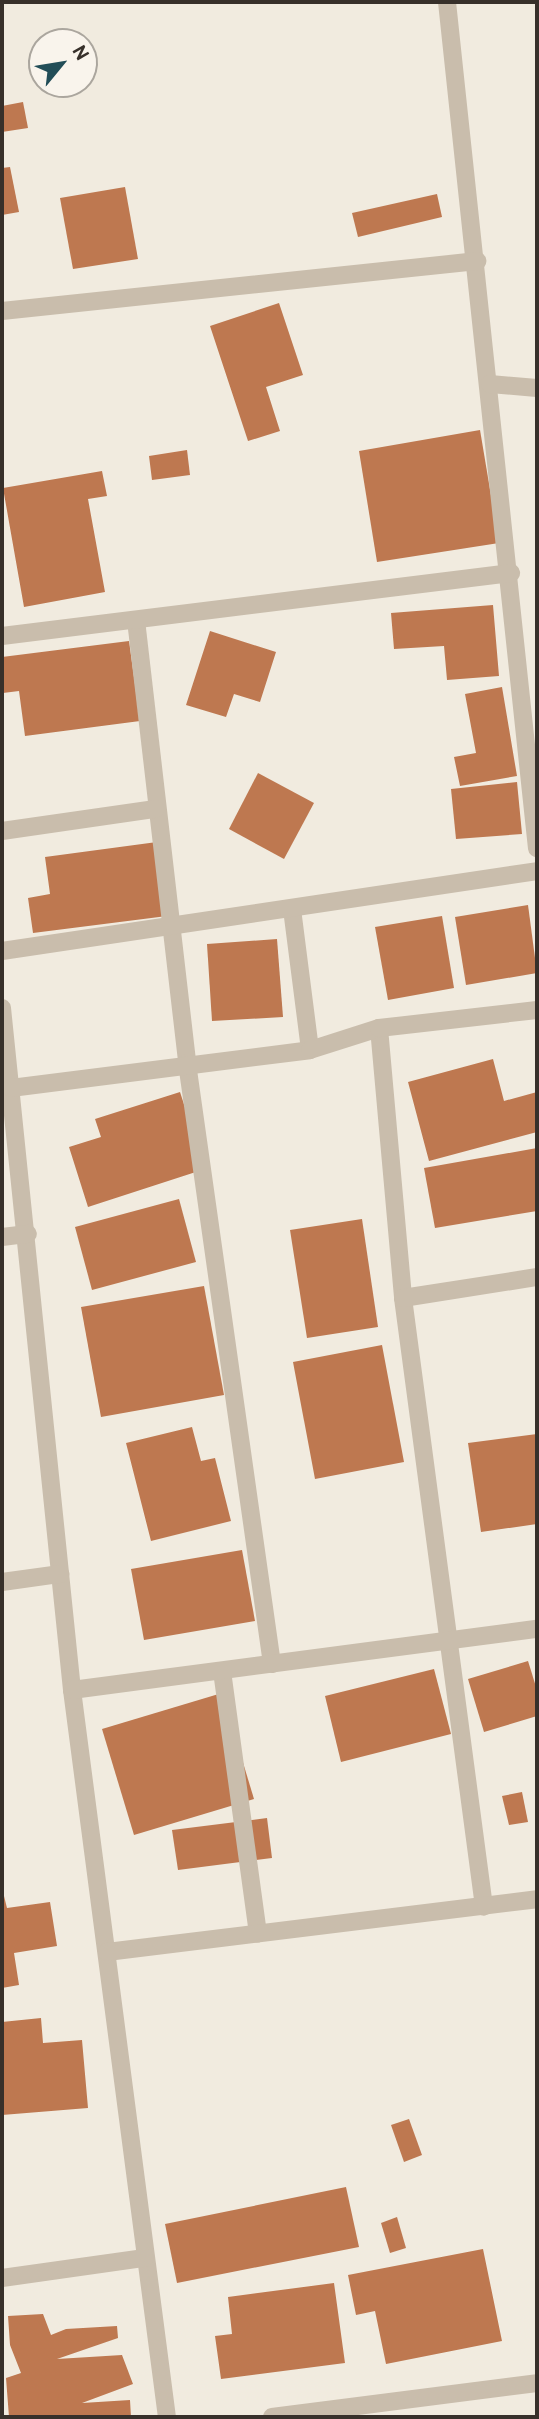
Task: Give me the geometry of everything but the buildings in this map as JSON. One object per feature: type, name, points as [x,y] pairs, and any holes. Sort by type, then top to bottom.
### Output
[{"type":"street","points":[[447,2],[533,763],[537,848]]},
{"type":"street","points":[[2,311],[477,261]]},
{"type":"street","points":[[490,384],[537,388]]},
{"type":"street","points":[[2,636],[511,573]]},
{"type":"street","points":[[136,620],[155,809],[187,1063],[272,1664]]},
{"type":"street","points":[[2,831],[155,809]]},
{"type":"street","points":[[2,951],[537,872]]},
{"type":"street","points":[[292,909],[310,1051]]},
{"type":"street","points":[[2,1008],[28,1234],[72,1690],[167,2417]]},
{"type":"street","points":[[12,1088],[187,1063],[310,1051],[379,1028],[537,1010]]},
{"type":"street","points":[[379,1028],[403,1298],[484,1907]]},
{"type":"street","points":[[2,1237],[28,1234]]},
{"type":"street","points":[[403,1298],[537,1277]]},
{"type":"street","points":[[2,1582],[60,1574]]},
{"type":"street","points":[[72,1690],[537,1629]]},
{"type":"street","points":[[222,1671],[258,1934]]},
{"type":"street","points":[[107,1952],[537,1899]]},
{"type":"street","points":[[2,2278],[145,2258]]},
{"type":"street","points":[[272,2417],[537,2383]]}]
